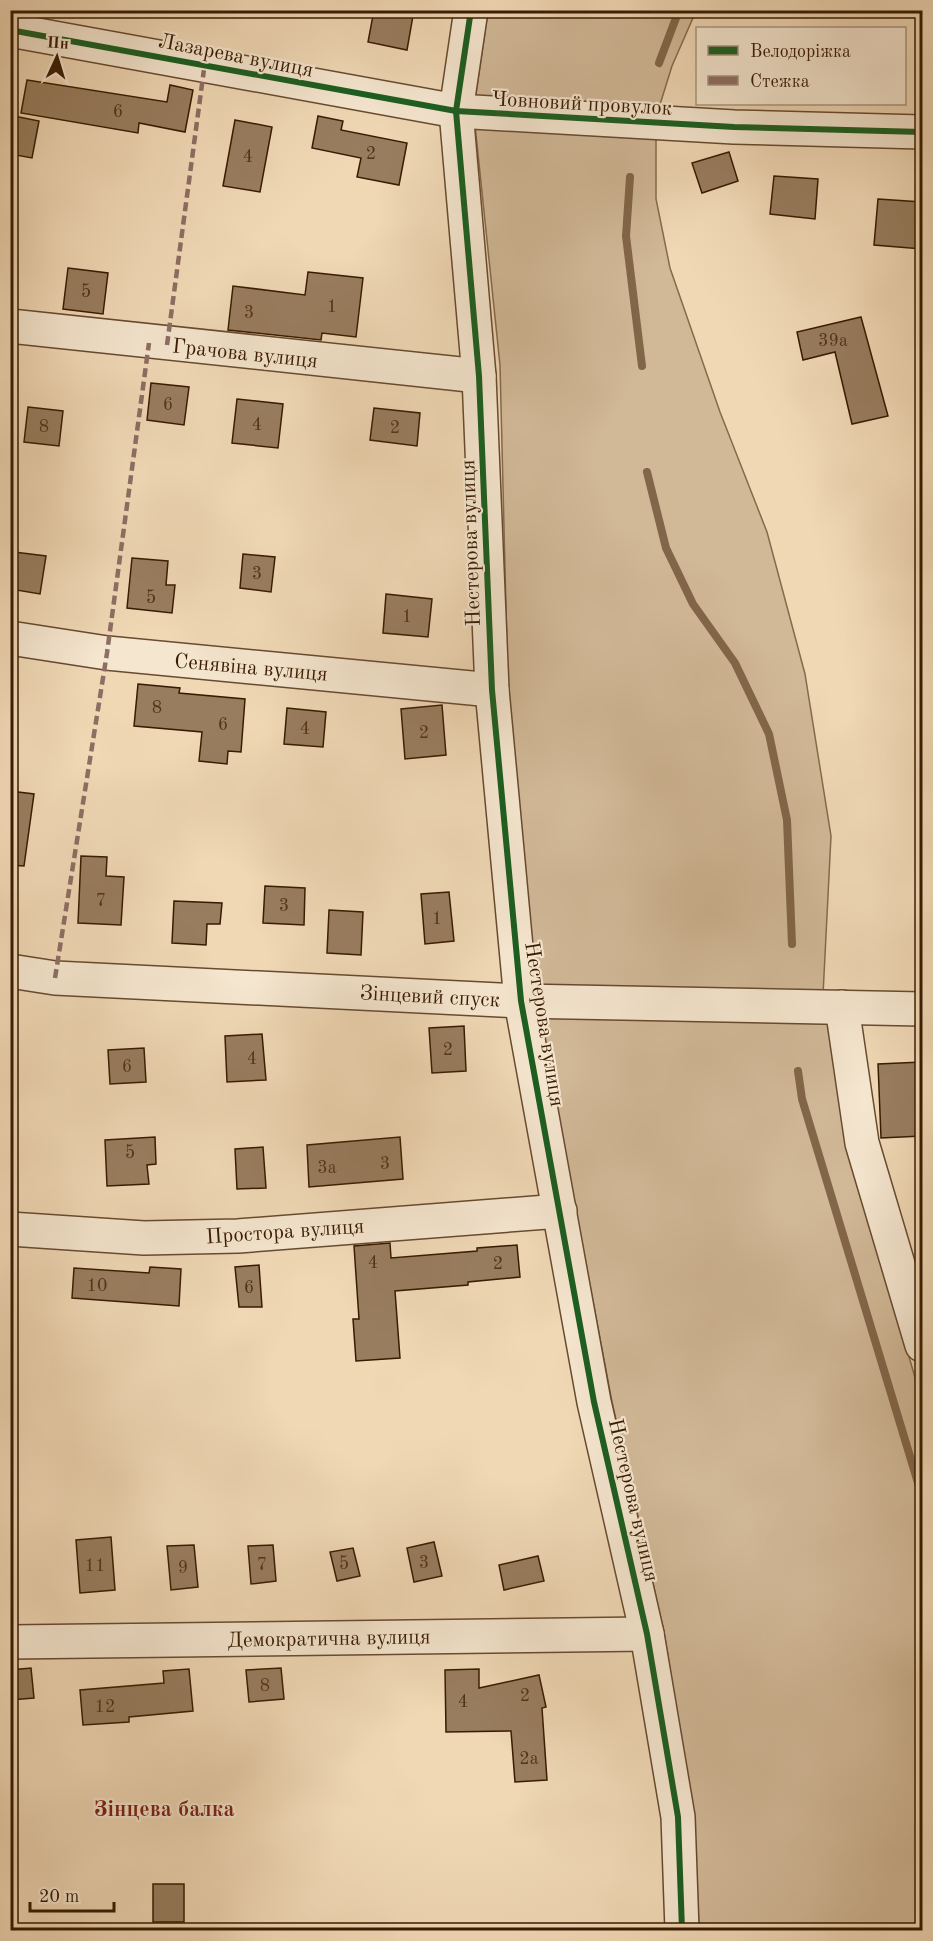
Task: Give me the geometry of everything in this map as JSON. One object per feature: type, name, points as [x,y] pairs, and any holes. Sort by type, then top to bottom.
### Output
[{"type":"street","name":"Нестерова вулиця","points":[[471,10],[456,111],[479,376],[492,690],[521,1001],[594,1402],[647,1634],[678,1817],[682,1930]]},
{"type":"street","name":"Лазарева вулиця","points":[[10,30],[456,111]]},
{"type":"street","name":"Човновий провулок","points":[[456,111],[734,127],[922,132]]},
{"type":"street","name":"Грачова вулиця","points":[[10,326],[479,376]]},
{"type":"street","name":"Сенявіна вулиця","points":[[10,638],[107,653],[492,690]]},
{"type":"street","name":"Зінцевий спуск","points":[[10,971],[55,978],[521,1001],[922,1009]]},
{"type":"street","points":[[842,1007],[862,1143],[922,1345]]},
{"type":"street","name":"Простора вулиця","points":[[10,1229],[144,1238],[238,1236],[560,1211]]},
{"type":"street","name":"Демократична вулиця","points":[[10,1642],[647,1634]]},
{"type":"shaded area","points":[[488,11],[696,11],[672,66],[658,111],[475,100]]},
{"type":"shaded area","points":[[475,125],[656,134],[656,199],[670,268],[720,412],[767,532],[805,674],[831,836],[823,995],[535,987],[508,690],[500,365]]},
{"type":"shaded area","points":[[539,1016],[828,1018],[847,1146],[922,1401],[922,1930],[699,1930],[694,1818],[664,1632],[612,1402]]},
{"type":"building","points":[[374,10],[414,10],[407,50],[368,42]]},
{"type":"building","points":[[27,80],[167,102],[170,85],[193,90],[185,132],[139,123],[138,133],[21,113]]},
{"type":"building","points":[[14,116],[39,121],[32,158],[10,154]]},
{"type":"building","points":[[318,116],[343,121],[341,130],[407,143],[399,185],[357,177],[361,158],[312,148]]},
{"type":"building","points":[[235,120],[272,127],[260,192],[223,186]]},
{"type":"building","points":[[729,152],[738,181],[702,193],[692,163]]},
{"type":"building","points":[[774,176],[818,179],[815,219],[770,214]]},
{"type":"building","points":[[878,199],[922,202],[922,249],[874,245]]},
{"type":"building","points":[[68,268],[108,273],[103,314],[63,309]]},
{"type":"building","points":[[308,272],[363,278],[356,337],[322,333],[321,340],[228,330],[233,286],[305,295]]},
{"type":"building","points":[[861,317],[888,416],[852,424],[835,352],[803,360],[797,332]]},
{"type":"building","points":[[151,383],[189,387],[184,425],[147,420]]},
{"type":"building","points":[[237,399],[283,404],[278,448],[232,443]]},
{"type":"building","points":[[28,407],[63,411],[59,446],[24,442]]},
{"type":"building","points":[[374,408],[420,413],[417,446],[370,440]]},
{"type":"building","points":[[14,552],[46,556],[40,594],[10,589]]},
{"type":"building","points":[[243,554],[275,557],[271,592],[240,588]]},
{"type":"building","points":[[132,558],[168,561],[166,585],[175,585],[172,613],[127,608]]},
{"type":"building","points":[[386,594],[432,599],[428,637],[383,633]]},
{"type":"building","points":[[138,684],[180,688],[179,693],[245,699],[241,752],[228,751],[227,764],[199,761],[202,732],[134,726]]},
{"type":"building","points":[[442,705],[446,755],[405,759],[401,709]]},
{"type":"building","points":[[287,708],[326,712],[323,747],[284,744]]},
{"type":"building","points":[[10,791],[34,794],[24,866],[10,865]]},
{"type":"building","points":[[81,856],[107,857],[106,876],[124,877],[121,925],[78,923]]},
{"type":"building","points":[[265,886],[305,888],[304,925],[263,923]]},
{"type":"building","points":[[449,892],[454,941],[425,944],[421,894]]},
{"type":"building","points":[[174,901],[222,903],[220,924],[207,924],[206,945],[172,943]]},
{"type":"building","points":[[329,910],[363,912],[361,955],[327,953]]},
{"type":"building","points":[[464,1026],[466,1071],[432,1073],[429,1028]]},
{"type":"building","points":[[262,1034],[266,1080],[227,1082],[225,1036]]},
{"type":"building","points":[[144,1048],[146,1082],[110,1084],[108,1050]]},
{"type":"building","points":[[922,1062],[922,1136],[881,1138],[878,1064]]},
{"type":"building","points":[[155,1137],[156,1164],[147,1165],[149,1184],[107,1186],[105,1140]]},
{"type":"building","points":[[400,1137],[403,1179],[309,1187],[307,1145]]},
{"type":"building","points":[[263,1147],[266,1188],[237,1189],[235,1149]]},
{"type":"building","points":[[390,1243],[391,1258],[477,1251],[477,1248],[517,1245],[520,1277],[468,1282],[468,1285],[395,1291],[400,1358],[356,1361],[353,1319],[359,1319],[354,1246]]},
{"type":"building","points":[[259,1265],[262,1307],[239,1307],[235,1267]]},
{"type":"building","points":[[150,1267],[181,1269],[179,1306],[72,1298],[74,1268],[149,1273]]},
{"type":"building","points":[[111,1537],[115,1590],[80,1593],[76,1540]]},
{"type":"building","points":[[434,1542],[442,1576],[414,1582],[407,1548]]},
{"type":"building","points":[[194,1545],[198,1587],[171,1590],[167,1546]]},
{"type":"building","points":[[273,1545],[276,1581],[251,1584],[248,1546]]},
{"type":"building","points":[[353,1548],[360,1576],[337,1581],[330,1552]]},
{"type":"building","points":[[538,1556],[544,1581],[504,1590],[499,1565]]},
{"type":"building","points":[[31,1668],[34,1698],[10,1700],[10,1670]]},
{"type":"building","points":[[281,1668],[284,1699],[249,1702],[246,1670]]},
{"type":"building","points":[[189,1669],[193,1711],[129,1717],[129,1722],[83,1725],[80,1690],[164,1683],[163,1671]]},
{"type":"building","points":[[479,1669],[479,1688],[539,1675],[546,1707],[542,1708],[547,1780],[515,1782],[511,1731],[446,1732],[445,1670]]},
{"type":"building","points":[[153,1884],[184,1884],[184,1922],[153,1922]]},
{"type":"waterway","points":[[659,63],[679,10]]},
{"type":"waterway","points":[[630,177],[626,236],[642,366]]},
{"type":"waterway","points":[[647,472],[666,548],[693,604],[735,663],[769,734],[787,820],[792,944]]},
{"type":"waterway","points":[[798,1071],[802,1099],[922,1496]]},
{"type":"marked path","points":[[167,345],[207,47]]},
{"type":"marked path","points":[[55,978],[107,653],[149,343]]},
{"type":"cycle path","points":[[471,10],[456,111],[479,376],[492,690],[521,1001],[594,1402],[647,1634],[678,1817],[682,1930]]},
{"type":"cycle path","points":[[10,30],[456,111],[734,127],[922,132]]},
{"type":"district","name":"Зінцева балка","points":[[164,1808]]}]
